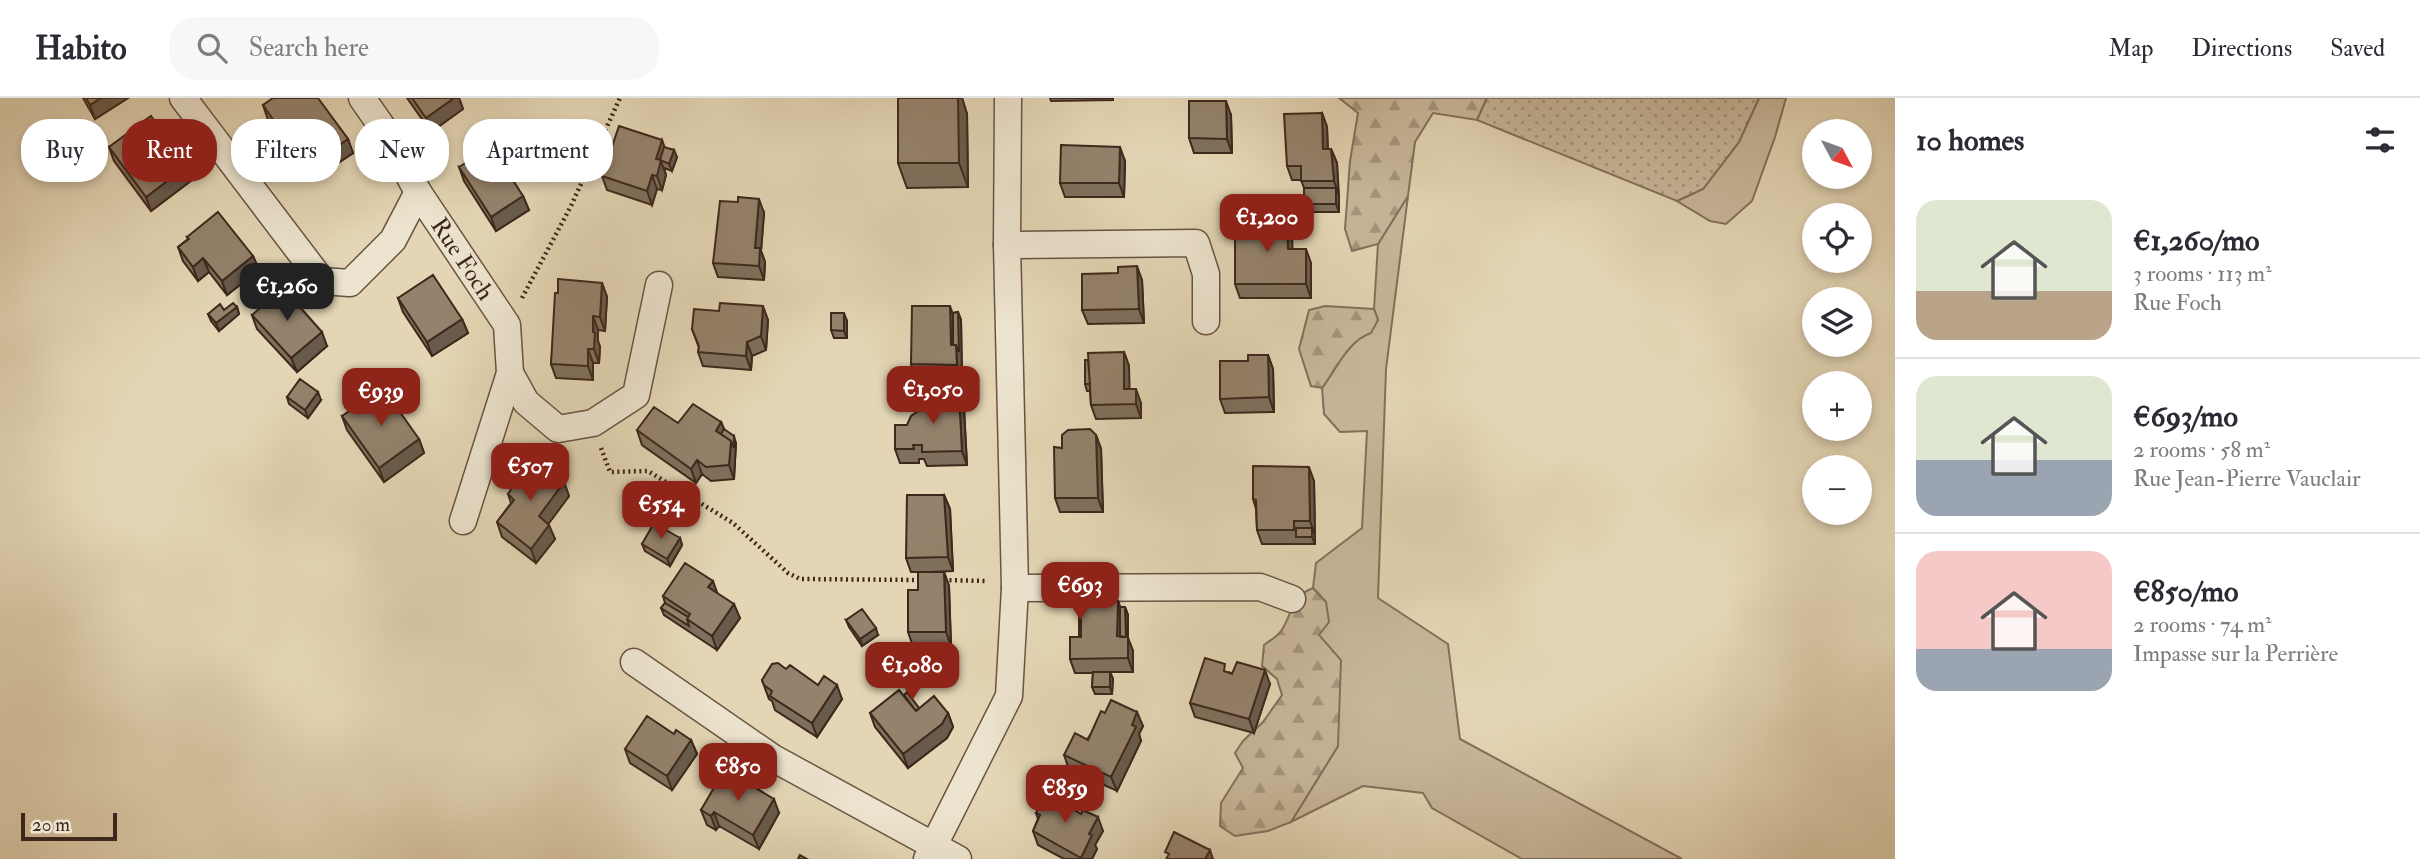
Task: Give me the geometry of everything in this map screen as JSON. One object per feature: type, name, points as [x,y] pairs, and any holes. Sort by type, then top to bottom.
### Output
[{"type":"street","name":"Rue Foch","points":[[183,98],[322,281],[350,283],[393,240],[418,192]]},
{"type":"street","name":"Rue Foch","points":[[362,98],[385,131],[418,192],[507,325]]},
{"type":"street","points":[[930,853],[1009,695],[1015,588],[1007,245],[1009,98]]},
{"type":"street","points":[[1007,245],[1196,243],[1206,274],[1206,321]]},
{"type":"street","points":[[510,373],[526,402],[558,429],[593,423],[636,395],[659,285]]},
{"type":"street","points":[[463,521],[510,373],[507,325]]},
{"type":"street","points":[[1015,588],[1260,587],[1292,599]]},
{"type":"street","points":[[634,662],[773,758],[930,853],[958,859]]},
{"type":"path","points":[[507,325],[571,206],[620,98]]},
{"type":"path","points":[[593,423],[610,472],[648,471],[733,523],[788,573],[800,579],[928,580]]},
{"type":"path","points":[[942,580],[983,580],[1015,588]]},
{"type":"green space","points":[[1339,98],[1487,98],[1477,120],[1433,113],[1415,142],[1408,196],[1378,244],[1352,251],[1345,229],[1350,161],[1358,113]]},
{"type":"green space","points":[[1487,98],[1759,98],[1739,142],[1703,189],[1677,201],[1477,120]]},
{"type":"green space","points":[[1759,98],[1786,98],[1752,201],[1726,224],[1710,221],[1677,201],[1703,189],[1739,142]]},
{"type":"green space","points":[[1408,196],[1386,369],[1378,598],[1448,644],[1460,739],[1682,859],[1522,859],[1432,808],[1423,793],[1363,786],[1291,822],[1338,746],[1318,635],[1326,602],[1313,588],[1316,563],[1362,528],[1367,431],[1340,432],[1324,414],[1322,388],[1340,359],[1378,320],[1374,309],[1378,244]]},
{"type":"green space","points":[[1325,306],[1374,309],[1378,320],[1371,333],[1355,342],[1343,356],[1322,388],[1311,386],[1299,349],[1309,310]]},
{"type":"green space","points":[[1313,588],[1326,602],[1329,622],[1319,635],[1341,660],[1338,746],[1291,822],[1268,831],[1235,836],[1220,826],[1221,803],[1243,768],[1235,753],[1243,741],[1263,722],[1282,695],[1277,679],[1262,666],[1264,645],[1281,631],[1295,601]]},
{"type":"building","points":[[86,98],[101,98],[90,105]]},
{"type":"building","points":[[273,98],[318,98],[333,119],[273,119],[263,105]]},
{"type":"building","points":[[412,98],[454,98],[426,118]]},
{"type":"building","points":[[898,98],[958,98],[959,163],[898,163]]},
{"type":"building","points":[[1189,101],[1226,101],[1227,139],[1189,138]]},
{"type":"building","points":[[1322,113],[1323,149],[1331,149],[1334,181],[1301,181],[1301,166],[1287,166],[1284,114]]},
{"type":"building","points":[[619,126],[662,140],[656,159],[661,160],[657,176],[652,175],[647,191],[613,180],[613,144]]},
{"type":"building","points":[[341,129],[348,139],[341,144]]},
{"type":"building","points":[[122,137],[122,165],[109,147]]},
{"type":"building","points":[[1061,145],[1120,147],[1119,183],[1060,183]]},
{"type":"building","points":[[664,147],[674,150],[669,164],[660,160]]},
{"type":"building","points":[[135,182],[166,182],[146,197]]},
{"type":"building","points":[[469,182],[514,182],[523,196],[491,217]]},
{"type":"building","points":[[1304,188],[1336,188],[1336,204],[1304,204]]},
{"type":"building","points":[[738,197],[759,199],[755,248],[760,248],[759,266],[713,263],[720,201],[738,202]]},
{"type":"building","points":[[218,212],[253,256],[222,281],[203,258],[193,267],[178,247]]},
{"type":"building","points":[[1235,220],[1287,220],[1288,249],[1306,249],[1306,284],[1235,284]]},
{"type":"building","points":[[1137,266],[1139,309],[1082,310],[1082,274],[1118,273],[1118,267]]},
{"type":"building","points":[[433,275],[462,319],[427,342],[398,298]]},
{"type":"building","points":[[558,279],[602,283],[600,317],[593,316],[594,349],[588,349],[588,366],[551,364]]},
{"type":"building","points":[[283,288],[322,332],[291,358],[252,315]]},
{"type":"building","points":[[233,303],[237,307],[216,323],[208,314],[220,304],[224,310]]},
{"type":"building","points":[[720,303],[763,306],[761,336],[747,342],[746,356],[698,352],[699,346],[692,329],[694,309],[719,311]]},
{"type":"building","points":[[912,306],[950,306],[951,345],[956,345],[957,365],[911,364]]},
{"type":"building","points":[[958,312],[959,352],[956,345],[953,345],[953,313]]},
{"type":"building","points":[[831,313],[844,313],[844,331],[831,330]]},
{"type":"building","points":[[1124,352],[1124,389],[1136,389],[1136,404],[1091,405],[1088,353]]},
{"type":"building","points":[[1248,355],[1268,355],[1269,397],[1220,399],[1220,361],[1248,361]]},
{"type":"building","points":[[1085,360],[1088,360],[1090,384],[1085,384]]},
{"type":"building","points":[[300,379],[318,392],[305,410],[287,397]]},
{"type":"building","points":[[383,388],[419,439],[379,468],[342,416]]},
{"type":"building","points":[[921,395],[959,395],[962,451],[922,452],[922,445],[913,445],[914,449],[895,449],[895,425],[907,425],[911,416],[921,409]]},
{"type":"building","points":[[693,404],[721,422],[716,431],[731,441],[729,465],[706,467],[697,460],[691,469],[637,430],[654,407],[678,423]]},
{"type":"building","points":[[724,429],[734,436],[734,448],[731,441],[721,434]]},
{"type":"building","points":[[1090,429],[1096,435],[1098,498],[1055,498],[1054,447],[1062,448],[1062,435],[1068,430]]},
{"type":"building","points":[[532,457],[564,482],[539,516],[549,525],[531,549],[497,522],[514,500],[508,494]]},
{"type":"building","points":[[1253,466],[1309,467],[1310,521],[1294,521],[1294,530],[1257,530]]},
{"type":"building","points":[[907,495],[944,495],[948,557],[906,558]]},
{"type":"building","points":[[654,523],[680,538],[667,559],[642,544]]},
{"type":"building","points":[[1296,528],[1312,528],[1312,537],[1296,537]]},
{"type":"building","points":[[685,563],[713,581],[708,587],[734,604],[712,636],[687,619],[690,614],[663,596]]},
{"type":"building","points":[[918,572],[944,572],[946,632],[908,632],[908,590],[918,590]]},
{"type":"building","points":[[1081,601],[1118,601],[1117,636],[1128,637],[1128,658],[1070,659],[1070,637],[1081,637]]},
{"type":"building","points":[[665,603],[688,617],[689,626],[661,608]]},
{"type":"building","points":[[1120,607],[1125,607],[1126,637],[1120,637]]},
{"type":"building","points":[[1081,608],[1081,637],[1079,637]]},
{"type":"building","points":[[862,609],[876,628],[860,639],[846,620]]},
{"type":"building","points":[[1205,658],[1225,664],[1224,671],[1232,674],[1237,662],[1265,670],[1249,719],[1190,703]]},
{"type":"building","points":[[778,663],[786,669],[790,665],[818,685],[824,676],[837,685],[812,723],[770,696],[772,691],[762,680],[772,664]]},
{"type":"building","points":[[1093,672],[1110,672],[1110,687],[1092,687]]},
{"type":"building","points":[[899,690],[916,711],[934,696],[948,713],[942,724],[903,754],[870,713]]},
{"type":"building","points":[[907,692],[919,708],[916,711],[904,695]]},
{"type":"building","points":[[1111,700],[1137,712],[1132,725],[1136,727],[1111,777],[1064,755],[1075,733],[1088,740],[1101,711],[1105,713]]},
{"type":"building","points":[[647,716],[674,734],[676,730],[691,740],[667,776],[625,749]]},
{"type":"building","points":[[722,774],[734,775],[774,799],[753,835],[714,812],[711,816],[701,810]]},
{"type":"building","points":[[1047,793],[1081,814],[1083,810],[1098,817],[1081,858],[1033,831],[1040,815],[1036,813]]},
{"type":"building","points":[[1174,832],[1210,850],[1205,859],[1166,859],[1169,854],[1165,852]]}]
